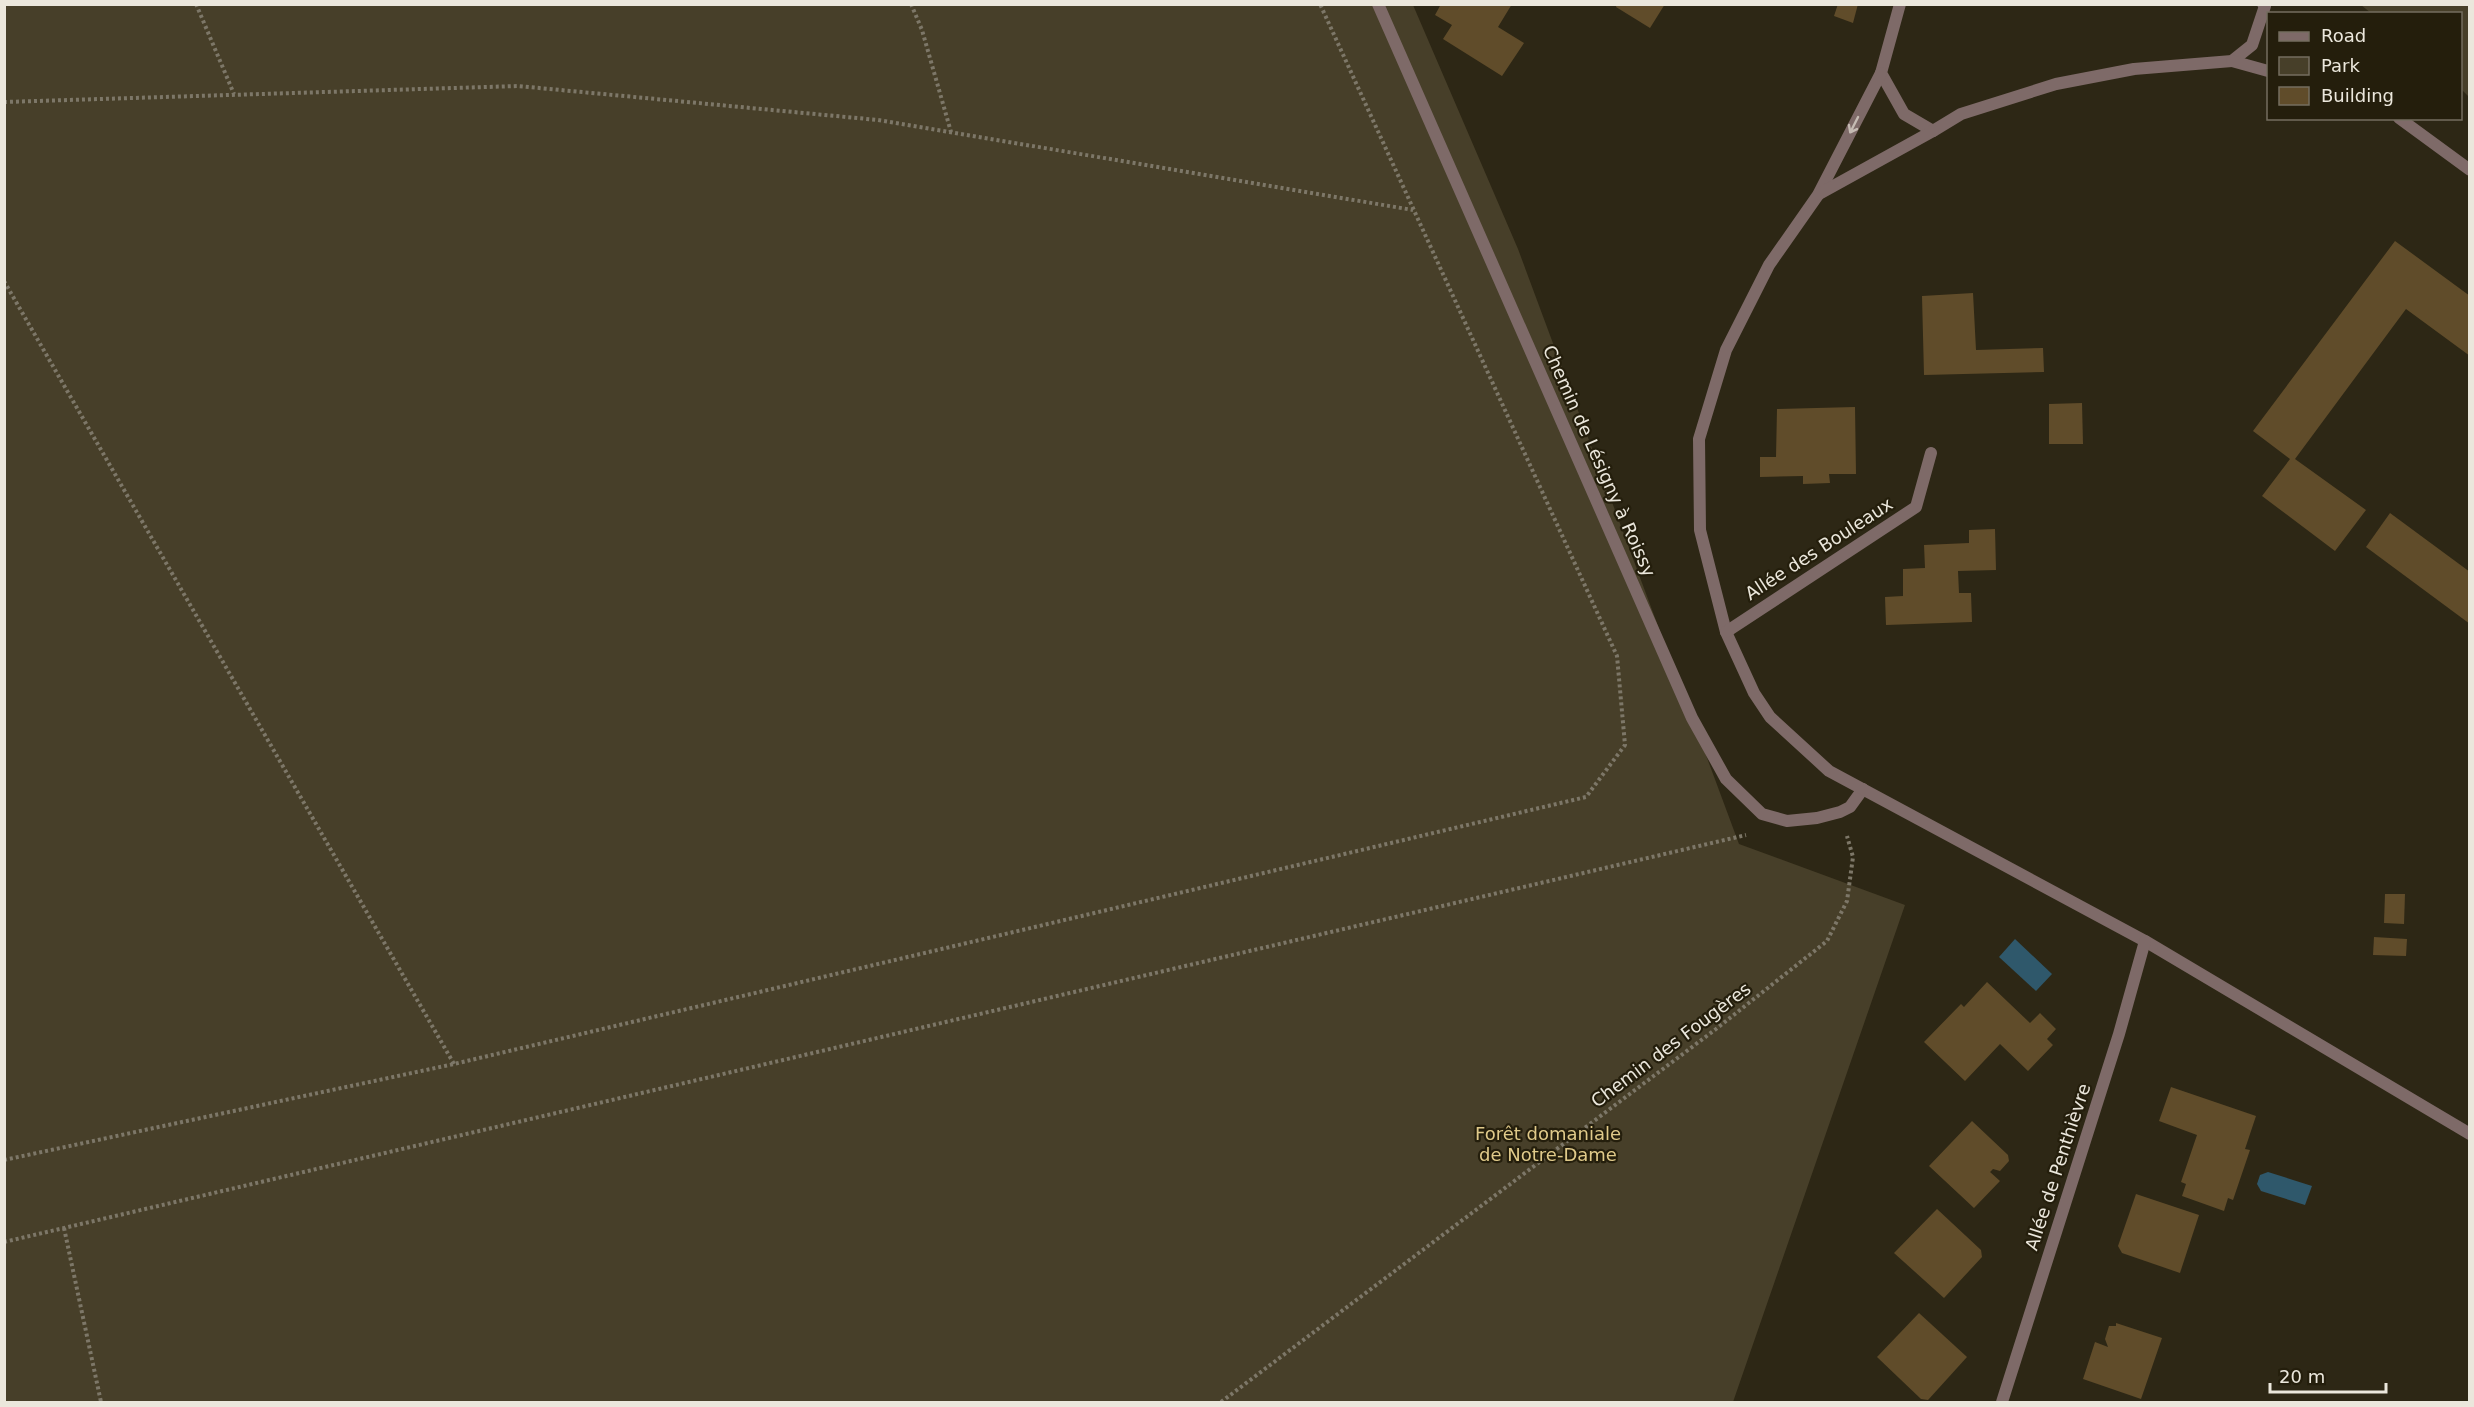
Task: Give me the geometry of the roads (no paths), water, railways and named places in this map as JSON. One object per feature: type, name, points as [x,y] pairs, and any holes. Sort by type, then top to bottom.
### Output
[{"type":"street","name":"Chemin de Lésigny à Roissy","points":[[1378,4],[1692,718],[1726,779],[1762,814],[1787,821],[1817,818],[1840,812],[1850,807],[1863,789]]},
{"type":"street","points":[[1900,4],[1881,74],[1818,195],[1769,265],[1726,350],[1699,439],[1700,530],[1726,632],[1754,693],[1770,717],[1829,771],[2145,941],[2469,1134]]},
{"type":"street","points":[[2232,61],[2252,45],[2267,8]]},
{"type":"street","points":[[1818,195],[1961,114],[2056,84],[2134,69],[2232,61],[2267,71]]},
{"type":"street","points":[[1881,74],[1904,114],[1933,131]]},
{"type":"street","points":[[2402,120],[2469,170]]},
{"type":"street","name":"Allée des Bouleaux","points":[[1726,632],[1916,507],[1931,453]]},
{"type":"street","name":"Allée de Penthièvre","points":[[2002,1402],[2119,1034],[2145,941]]},
{"type":"water","points":[[2015,939],[2052,974],[2036,991],[1999,957]]},
{"type":"water","points":[[2268,1172],[2312,1186],[2305,1205],[2261,1191],[2257,1184],[2260,1175]]},
{"type":"park label","name":"Forêt domaniale de Notre-Dame","points":[[1548,1144]]}]
